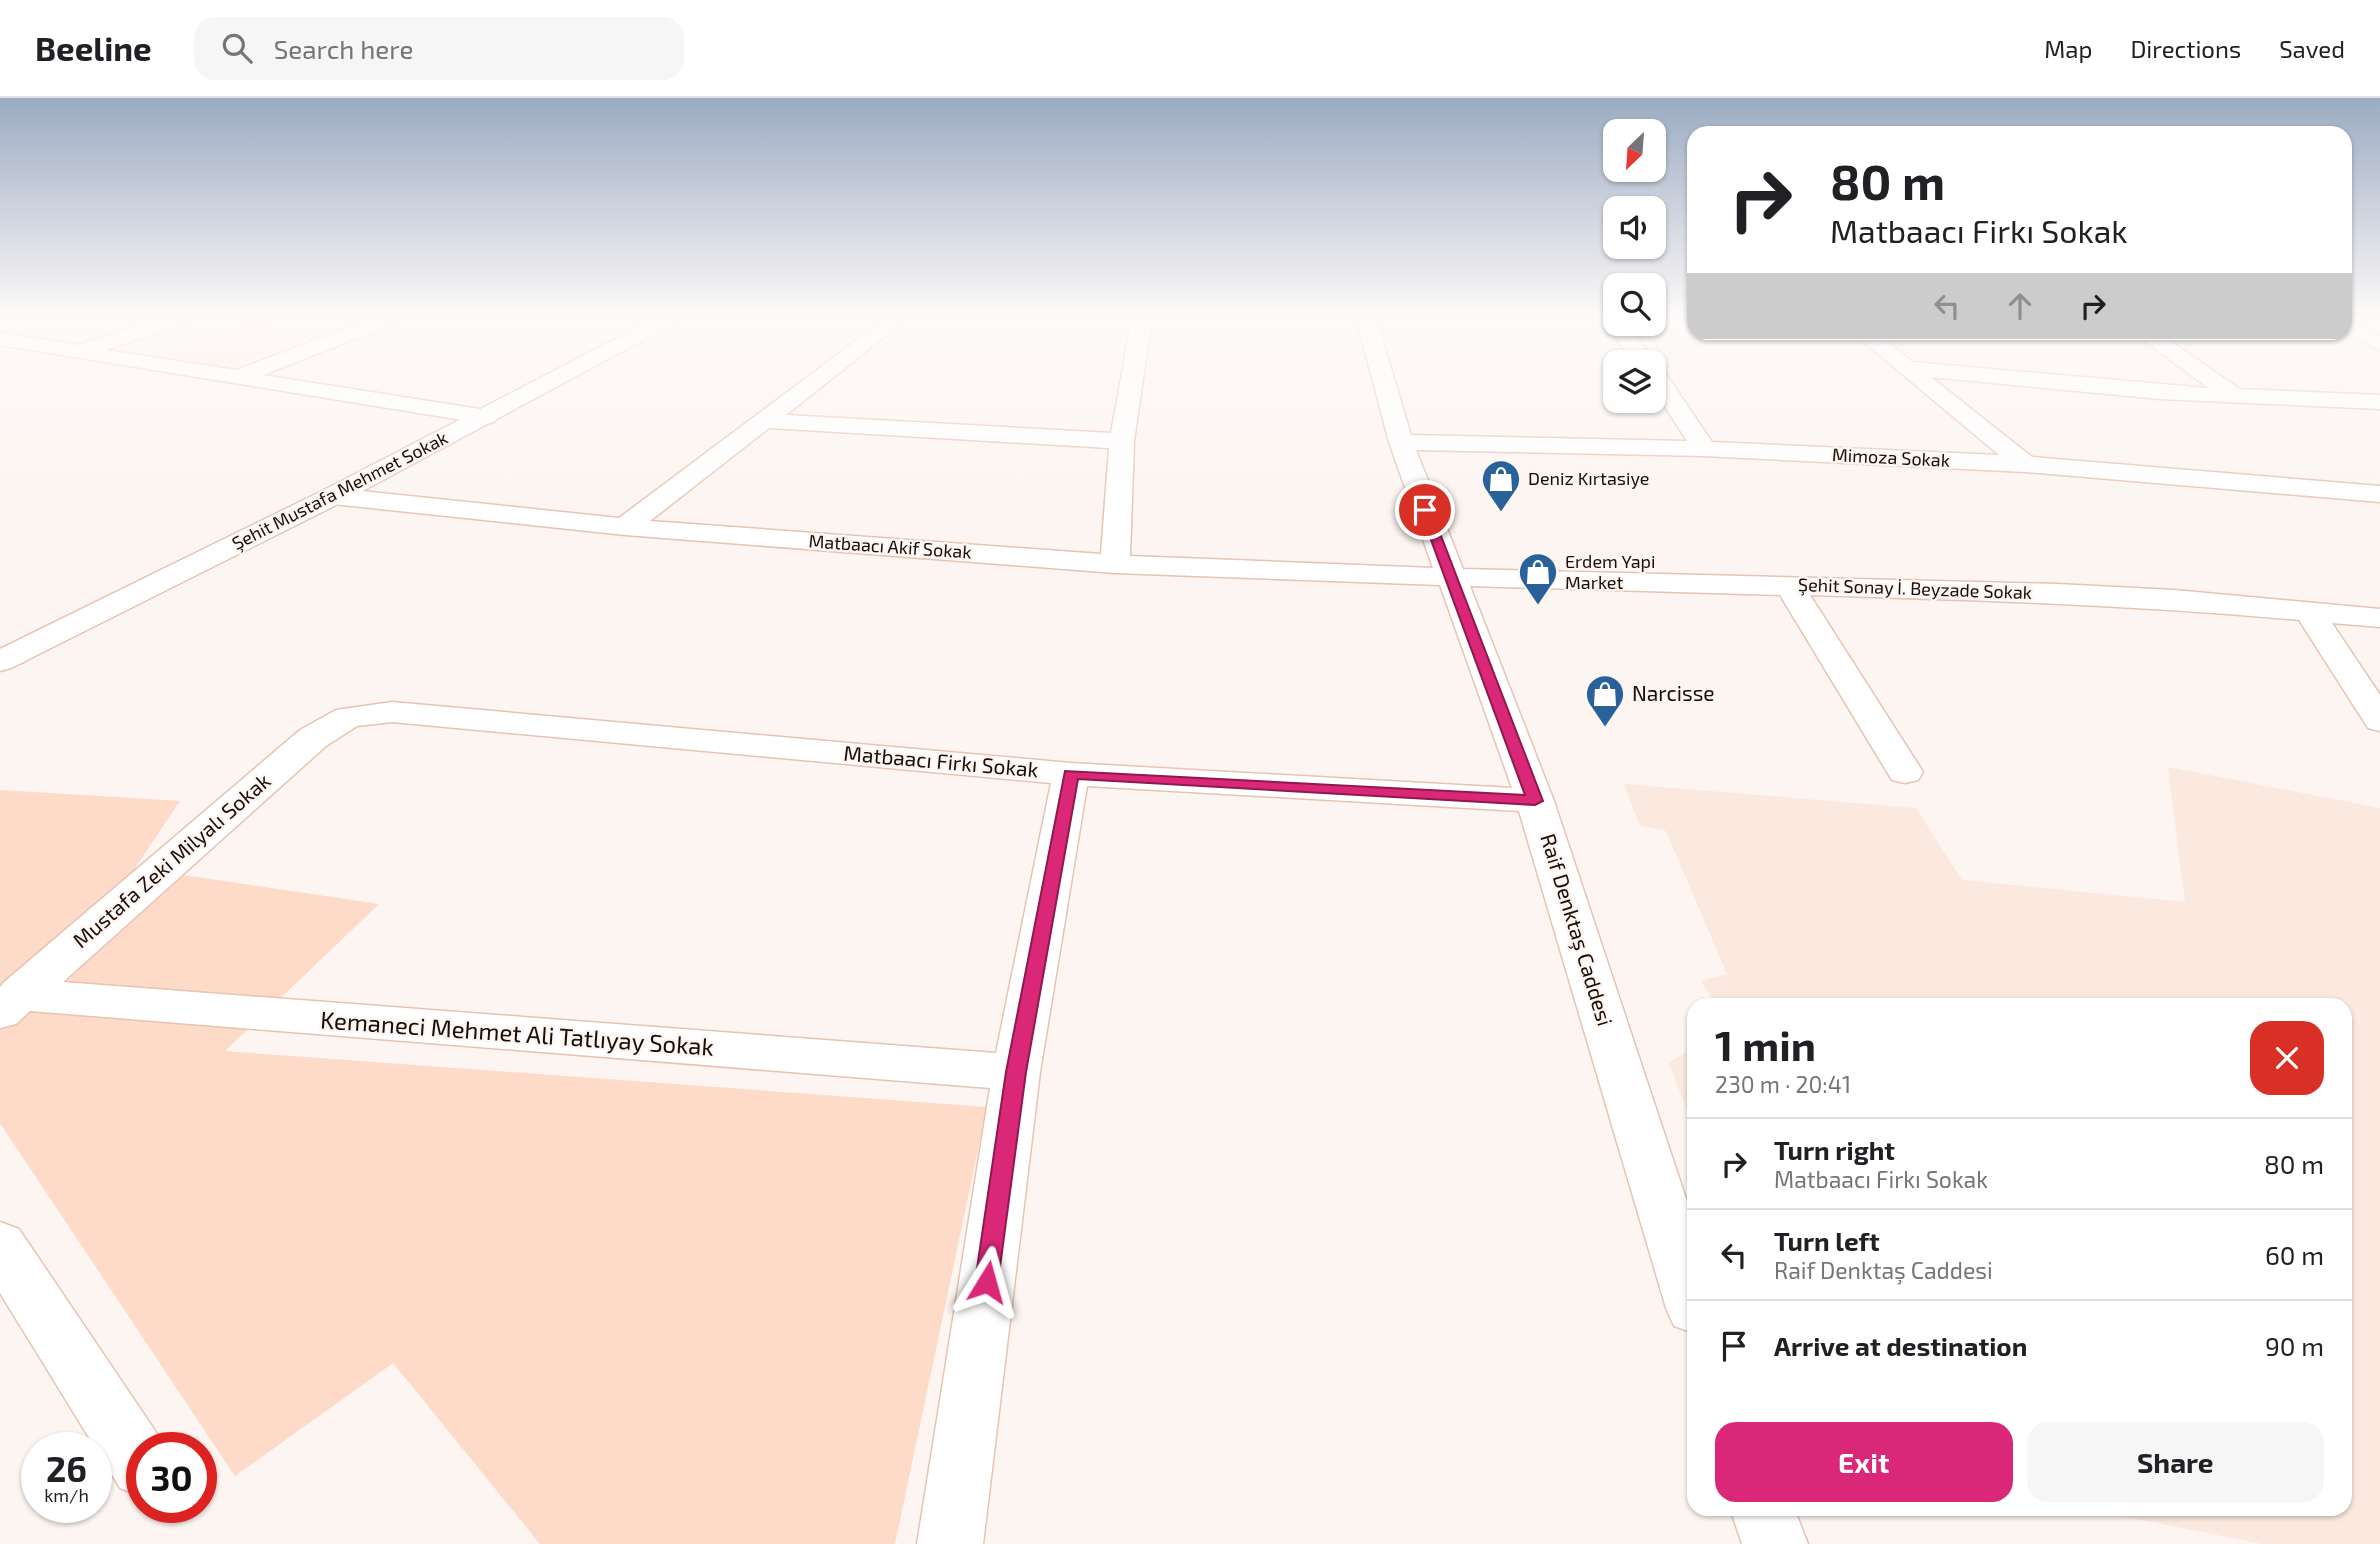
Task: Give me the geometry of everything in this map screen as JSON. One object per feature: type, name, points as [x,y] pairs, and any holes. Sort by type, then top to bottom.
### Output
[{"type":"street","points":[[284,385],[486,417]]},
{"type":"street","name":"Şehit Mustafa Mehmet Sokak","points":[[3,664],[156,582],[333,496],[545,385]]},
{"type":"street","points":[[625,527],[810,385]]},
{"type":"street","points":[[1115,564],[1122,441],[1131,385]]},
{"type":"street","name":"Raif Denktaş Caddesi","points":[[1385,385],[1401,442],[1449,578],[1535,801],[1687,1286]]},
{"type":"street","points":[[1929,385],[2025,464]]},
{"type":"street","points":[[2092,385],[2160,392],[2380,402]]},
{"type":"street","points":[[2220,385],[2235,396]]},
{"type":"street","points":[[1666,391],[1704,450]]},
{"type":"street","points":[[763,421],[1122,441]]},
{"type":"street","name":"Mimoza Sokak","points":[[1401,442],[1704,450],[2025,464],[2380,494]]},
{"type":"street","name":"Matbaacı Akif Sokak","points":[[333,496],[625,527],[1115,564],[1449,578]]},
{"type":"street","name":"Şehit Sonay İ. Beyzade Sokak","points":[[1449,578],[1788,584],[2082,595],[2380,618]]},
{"type":"street","points":[[1788,584],[1905,772]]},
{"type":"street","points":[[2309,611],[2380,721]]},
{"type":"street","name":"Matbaacı Firkı Sokak","points":[[348,717],[392,712],[1071,774],[1535,801]]},
{"type":"street","name":"Mustafa Zeki Milyalı Sokak","points":[[9,1003],[313,738],[348,717]]},
{"type":"street","points":[[950,1544],[1016,1072],[1071,774]]},
{"type":"street","name":"Kemaneci Mehmet Ali Tatlıyay Sokak","points":[[9,1003],[1016,1072]]},
{"type":"street","points":[[0,1245],[126,1441]]},
{"type":"street","points":[[1765,1516],[1775,1544]]},
{"type":"shaded area","points":[[2168,767],[2380,808],[2380,1544],[2262,1544],[2122,1516],[2352,1516],[2352,998],[1711,998],[1701,981],[1727,974],[1666,831],[1640,826],[1624,784],[1916,808],[1962,880],[2185,902]]},
{"type":"shaded area","points":[[0,790],[180,801],[135,868],[379,904],[225,1051],[987,1107],[895,1544],[540,1544],[393,1363],[235,1476],[217,1449],[217,1432],[206,1432],[0,1123]]},
{"type":"shaded area","points":[[1687,1051],[1687,1111],[1669,1063]]},
{"type":"place","name":"Deniz Kırtasiye","points":[[1501,513]]},
{"type":"place","name":"Erdem Yapi Market","points":[[1538,606]]},
{"type":"place","name":"Narcisse","points":[[1605,728]]},
{"type":"route","points":[[987,1282],[1016,1072],[1071,774],[1535,801],[1425,510]]}]
